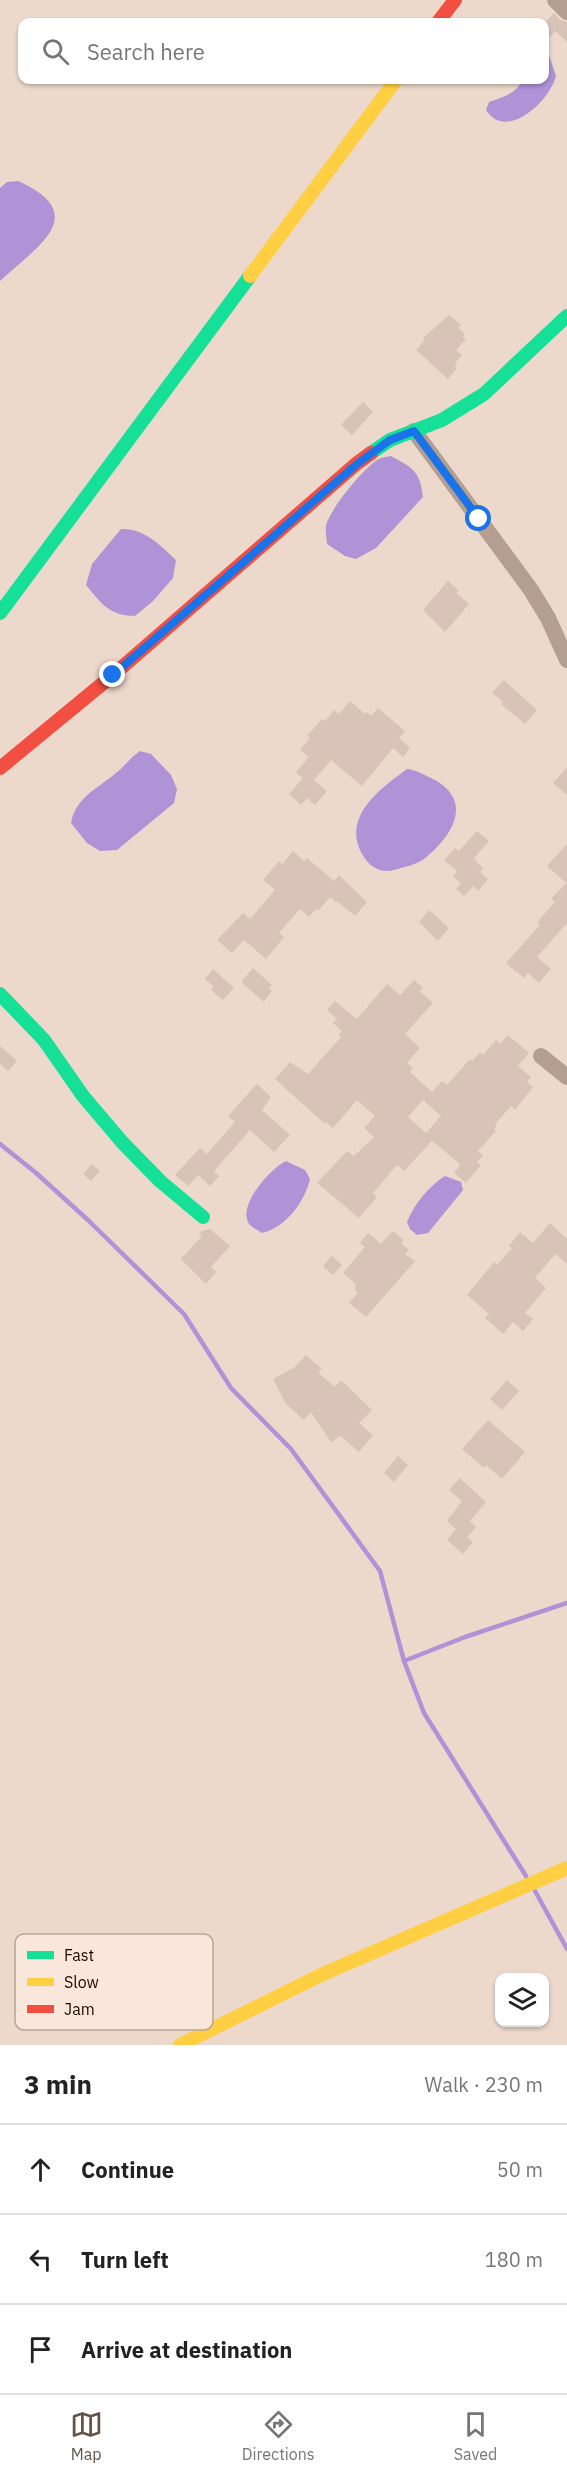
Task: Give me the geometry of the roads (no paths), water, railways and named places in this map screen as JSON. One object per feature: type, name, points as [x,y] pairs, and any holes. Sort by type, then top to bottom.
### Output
[{"type":"street","points":[[441,18],[455,0]]},
{"type":"street","points":[[555,0],[567,12]]},
{"type":"street","points":[[0,613],[393,84]]},
{"type":"street","points":[[0,768],[113,675],[357,464],[390,440],[442,420],[484,394],[567,316]]},
{"type":"street","points":[[414,431],[531,590],[548,618],[567,660]]},
{"type":"street","points":[[0,994],[44,1040],[83,1096],[122,1142],[160,1181],[203,1217]]},
{"type":"street","points":[[541,1056],[567,1077]]},
{"type":"street","points":[[213,2027],[247,2009],[567,1868]]},
{"type":"street","points":[[180,2045],[208,2030]]},
{"type":"waterway","points":[[0,1144],[89,1221],[184,1314],[231,1388],[291,1449],[380,1571],[404,1661],[424,1713],[526,1876]]},
{"type":"waterway","points":[[404,1661],[465,1637],[567,1603]]},
{"type":"waterway","points":[[535,1891],[567,1949]]}]
